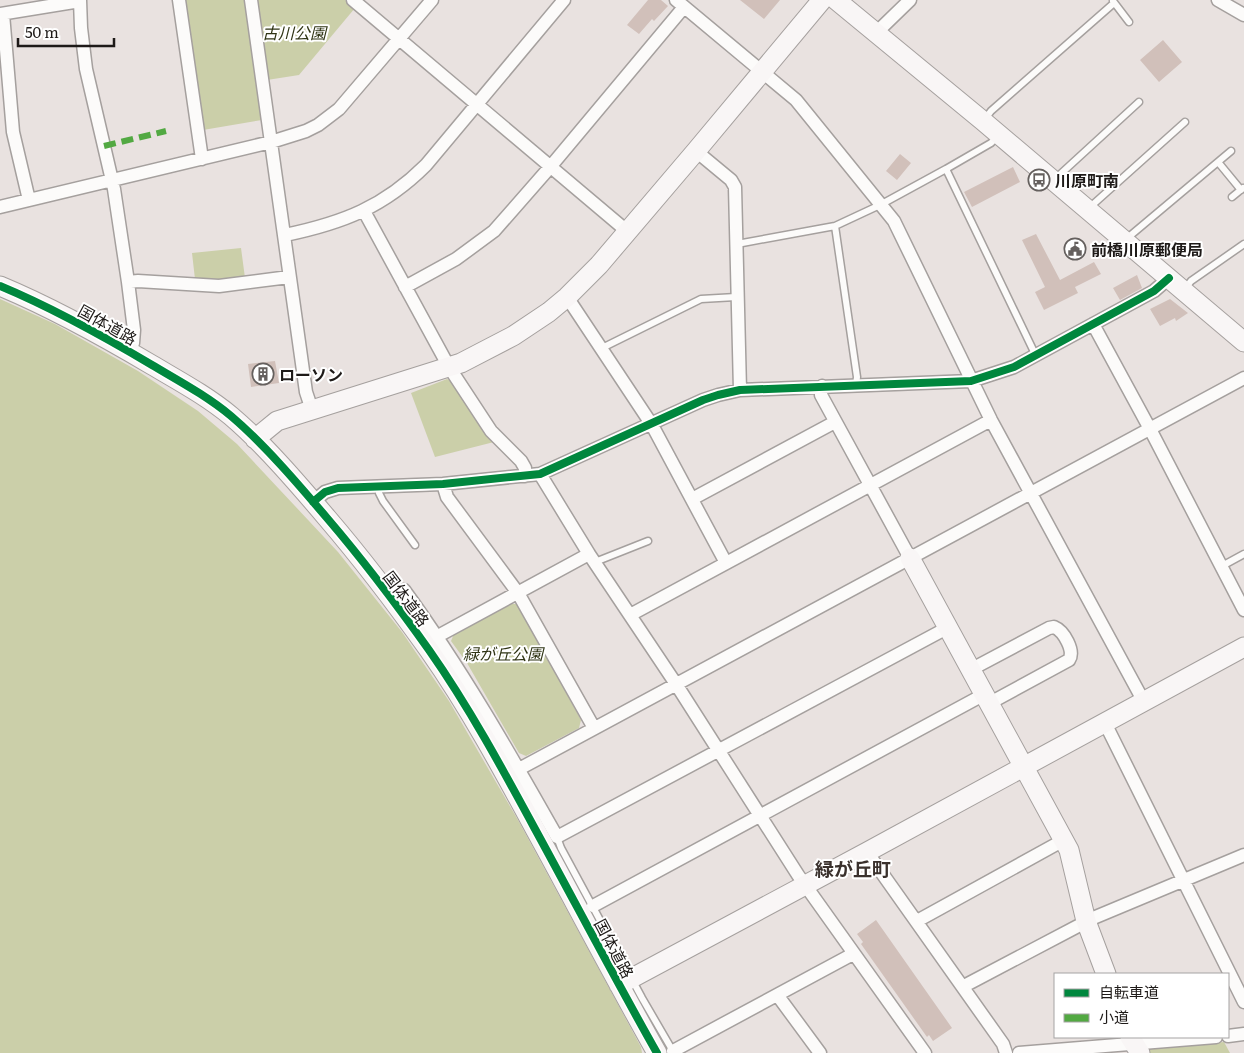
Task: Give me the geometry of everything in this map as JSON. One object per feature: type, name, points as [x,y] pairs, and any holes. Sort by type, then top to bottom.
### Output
[{"type":"street","points":[[179,0],[202,159]]},
{"type":"street","points":[[251,0],[306,392],[312,410]]},
{"type":"street","points":[[354,0],[628,232]]},
{"type":"street","points":[[0,207],[271,142],[306,131],[318,125],[339,109],[432,0]]},
{"type":"street","points":[[285,235],[327,224],[364,211],[386,198],[412,178],[426,165],[564,0]]},
{"type":"street","points":[[255,439],[277,421],[449,367],[480,355],[513,336],[567,297],[628,232],[822,0]]},
{"type":"street","points":[[836,0],[877,32],[1244,342]]},
{"type":"street","points":[[877,32],[910,0]]},
{"type":"street","points":[[1218,0],[1244,15]]},
{"type":"street","points":[[29,200],[13,132],[1,14],[80,1],[86,69],[112,180],[128,282],[134,330],[132,343],[128,351]]},
{"type":"street","points":[[405,287],[456,259],[494,230],[550,166],[680,3],[796,100],[898,227],[991,420],[1144,702]]},
{"type":"street","points":[[696,151],[734,183],[740,390]]},
{"type":"street","points":[[364,211],[449,367],[491,431],[521,461],[525,476]]},
{"type":"street","points":[[128,282],[138,280],[219,286],[289,277]]},
{"type":"street","points":[[313,502],[325,492],[338,488],[443,484],[540,474],[652,425],[703,400],[740,390],[971,381],[1014,367],[1036,356],[1154,291],[1169,278]]},
{"type":"street","name":"国体道路","points":[[0,286],[51,309],[128,351],[206,398],[231,416],[255,439],[313,502],[379,583],[440,667],[508,778],[668,1053]]},
{"type":"street","points":[[567,297],[652,425],[726,563]]},
{"type":"street","points":[[1093,324],[1244,610]]},
{"type":"street","points":[[518,769],[1244,378]]},
{"type":"street","points":[[822,386],[821,395],[835,422],[1062,841],[1062,851],[1096,973]]},
{"type":"street","points":[[630,615],[991,420]]},
{"type":"street","points":[[692,499],[835,422]]},
{"type":"street","points":[[540,474],[592,558],[676,684],[805,885],[925,1053]]},
{"type":"street","points":[[443,484],[447,496],[518,593],[594,728]]},
{"type":"street","points":[[438,636],[518,593],[592,558]]},
{"type":"street","points":[[404,590],[438,636],[557,837],[947,628]]},
{"type":"street","points":[[593,906],[760,815],[986,699],[1069,660],[1071,658],[1071,651],[1061,631],[1054,627],[970,670]]},
{"type":"street","points":[[625,981],[868,852],[1244,646]]},
{"type":"street","points":[[1105,723],[1244,1002]]},
{"type":"street","points":[[917,921],[1062,841]]},
{"type":"street","points":[[868,852],[964,986],[1003,1044],[1006,1053]]},
{"type":"street","points":[[964,986],[1082,924],[1244,855]]},
{"type":"street","points":[[1082,924],[1106,973]]},
{"type":"street","points":[[668,1053],[778,996],[853,954]]},
{"type":"street","points":[[778,996],[820,1053]]},
{"type":"street","points":[[1229,1036],[1244,1034]]},
{"type":"street","points":[[1019,1053],[1205,1038]]},
{"type":"lane","points":[[983,121],[991,111],[1113,2],[1129,22]]},
{"type":"lane","points":[[1054,181],[1139,102]]},
{"type":"lane","points":[[1088,210],[1185,122]]},
{"type":"lane","points":[[737,244],[835,226],[880,205],[946,169],[991,143],[998,135]]},
{"type":"lane","points":[[1125,241],[1130,234],[1231,151]]},
{"type":"lane","points":[[1218,162],[1242,188],[1232,197]]},
{"type":"lane","points":[[946,169],[1036,356]]},
{"type":"lane","points":[[835,226],[857,378],[856,385]]},
{"type":"lane","points":[[1184,290],[1191,281],[1244,244]]},
{"type":"lane","points":[[602,348],[701,299],[736,297]]},
{"type":"lane","points":[[379,486],[379,493],[383,501],[415,545]]},
{"type":"lane","points":[[592,558],[648,541]]},
{"type":"lane","points":[[1222,566],[1244,554]]},
{"type":"lane","points":[[557,837],[561,848],[593,906],[625,981]]},
{"type":"green space","points":[[185,0],[245,0],[262,120],[203,130]]},
{"type":"green space","name":"古川公園","points":[[256,0],[345,0],[355,8],[299,75],[267,80]]},
{"type":"green space","points":[[241,248],[245,278],[228,281],[195,279],[192,253]]},
{"type":"green space","points":[[0,299],[55,324],[138,371],[198,411],[237,444],[338,552],[402,632],[449,701],[518,820],[641,1047],[642,1053],[0,1053]]},
{"type":"green space","points":[[447,379],[451,381],[494,442],[435,457],[411,393]]},
{"type":"green space","name":"緑が丘公園","points":[[512,604],[518,604],[581,720],[579,728],[526,756],[519,753],[467,663],[451,641],[454,634]]},
{"type":"green space","points":[[1224,1042],[1230,1053],[1147,1053],[1149,1048]]},
{"type":"building","points":[[648,0],[661,0],[668,6],[654,21],[652,19],[639,34],[627,25]]},
{"type":"building","points":[[740,0],[780,0],[764,19]]},
{"type":"building","points":[[1163,40],[1182,62],[1159,82],[1140,60]]},
{"type":"building","points":[[900,154],[911,163],[897,180],[886,171]]},
{"type":"building","points":[[1013,167],[1020,182],[972,207],[964,192]]},
{"type":"building","points":[[1036,234],[1060,280],[1094,262],[1101,274],[1075,287],[1078,293],[1044,310],[1035,292],[1045,287],[1022,240]]},
{"type":"building","points":[[1137,275],[1142,288],[1120,300],[1113,288]]},
{"type":"building","points":[[1170,299],[1188,313],[1176,321],[1175,318],[1160,326],[1150,309]]},
{"type":"building","name":"ローソン","points":[[275,361],[279,383],[251,387],[248,364]]},
{"type":"building","points":[[876,920],[952,1028],[933,1041],[929,1035],[927,1037],[861,944],[863,942],[857,934]]},
{"type":"marked path","points":[[104,146],[166,131]]},
{"type":"cycle path","points":[[313,502],[325,492],[338,488],[443,484],[540,474],[703,400],[740,390],[971,381],[1014,367],[1154,291],[1169,278]]},
{"type":"cycle path","points":[[0,286],[96,333],[183,383],[212,402],[231,416],[256,439],[316,505],[354,550],[392,600],[458,693],[510,783],[657,1053]]},
{"type":"place","name":"川原町南","points":[[1039,180]]},
{"type":"place","name":"前橋川原郵便局","points":[[1075,249]]},
{"type":"place","name":"ローソン","points":[[263,374]]},
{"type":"district","name":"緑が丘町","points":[[853,868]]}]
